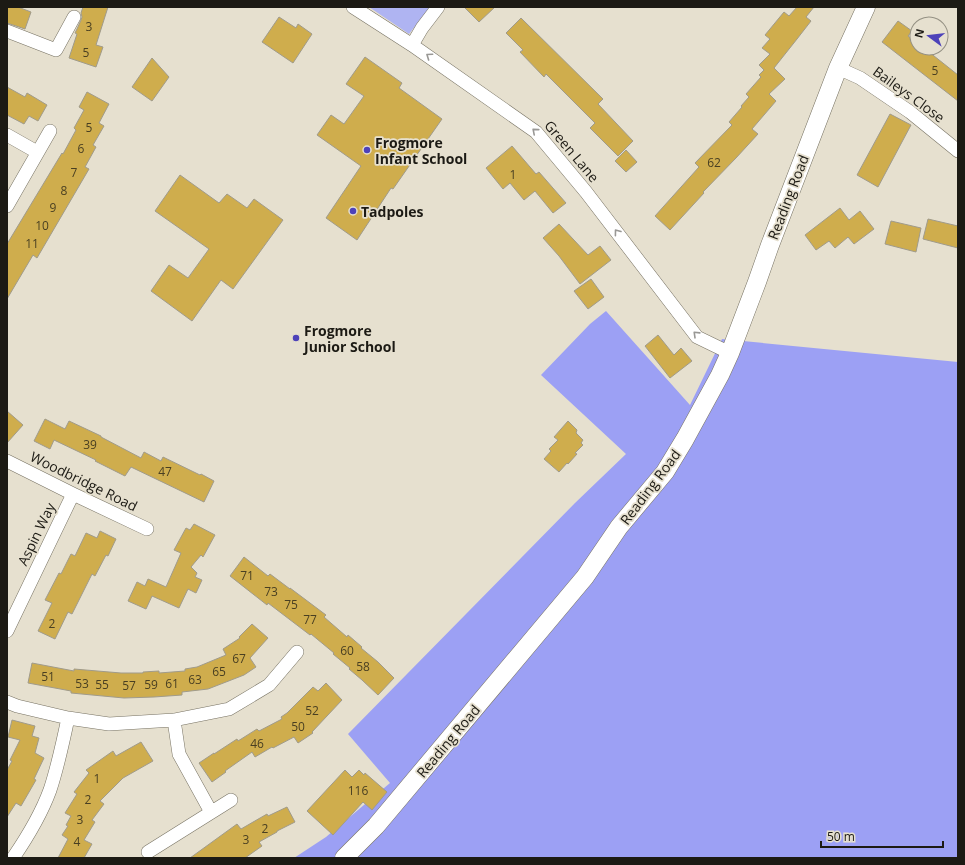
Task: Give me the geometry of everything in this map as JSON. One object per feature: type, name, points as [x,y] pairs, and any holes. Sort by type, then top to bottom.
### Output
[{"type":"main road","name":"Reading Road","points":[[344,858],[381,820],[585,577],[620,527],[665,472],[720,375],[730,353],[838,68],[866,7]]},
{"type":"street","name":"Green Lane","points":[[352,7],[412,45],[536,132],[586,192],[697,337],[730,353]]},
{"type":"street","points":[[412,45],[422,28],[438,7]]},
{"type":"street","points":[[7,31],[56,50],[74,17]]},
{"type":"street","name":"Baileys Close","points":[[838,68],[860,78],[898,103],[958,151]]},
{"type":"street","points":[[7,206],[50,131]]},
{"type":"street","points":[[7,135],[37,152]]},
{"type":"street","name":"Woodbridge Road","points":[[7,461],[147,529]]},
{"type":"street","name":"Aspin Way","points":[[7,631],[73,494]]},
{"type":"street","points":[[7,702],[17,706],[68,718],[109,724],[174,720],[229,709],[269,685],[297,652]]},
{"type":"street","points":[[12,858],[35,821],[50,791],[62,752],[68,718]]},
{"type":"street","points":[[174,720],[179,754],[211,812]]},
{"type":"street","points":[[148,852],[232,800]]},
{"type":"shaded area","points":[[369,7],[430,7],[409,34]]},
{"type":"shaded area","points":[[606,311],[690,405],[722,339],[958,362],[958,858],[294,858],[326,837],[390,783],[348,734],[575,503],[626,454],[541,375],[590,324]]},
{"type":"building","points":[[7,7],[18,7],[31,12],[25,29],[7,23]]},
{"type":"building","points":[[83,7],[108,7],[96,45],[103,47],[96,67],[69,58],[77,34],[75,33],[82,17],[81,13]]},
{"type":"building","points":[[464,7],[495,7],[479,22]]},
{"type":"building","points":[[797,7],[814,7],[806,17],[811,21],[774,68],[785,79],[769,94],[776,101],[752,129],[758,134],[703,192],[704,193],[670,230],[655,216],[699,167],[695,163],[732,125],[729,122],[749,97],[746,94],[761,77],[759,75],[764,70],[759,65],[770,54],[762,48],[770,39],[765,35],[784,12],[789,16]]},
{"type":"building","points":[[279,17],[296,28],[298,24],[312,34],[293,63],[262,42]]},
{"type":"building","points":[[521,18],[603,99],[598,104],[633,141],[618,156],[590,128],[595,123],[546,74],[544,77],[520,52],[523,50],[506,33]]},
{"type":"building","points":[[898,21],[909,29],[909,56],[934,56],[958,75],[958,101],[882,42]]},
{"type":"building","points":[[365,57],[402,83],[399,88],[442,119],[393,189],[391,188],[357,240],[326,218],[361,166],[317,135],[331,115],[344,124],[364,96],[346,84]]},
{"type":"building","points":[[152,58],[169,77],[152,101],[132,87]]},
{"type":"building","points":[[7,87],[25,97],[27,93],[47,105],[38,121],[29,116],[24,124],[7,115]]},
{"type":"building","points":[[87,92],[109,104],[99,123],[104,126],[93,145],[96,147],[85,167],[89,169],[37,258],[33,255],[7,299],[7,244],[62,153],[63,154],[76,130],[74,128],[84,110],[79,107]]},
{"type":"building","points":[[890,114],[911,125],[878,187],[857,175]]},
{"type":"building","points":[[512,146],[536,174],[539,172],[566,203],[553,213],[535,191],[524,200],[510,183],[503,189],[486,168]]},
{"type":"building","points":[[626,150],[637,162],[626,172],[615,161]]},
{"type":"building","points":[[180,175],[219,203],[227,194],[247,208],[254,199],[283,220],[233,289],[221,280],[192,321],[151,291],[169,265],[188,278],[209,249],[155,211]]},
{"type":"building","points":[[840,208],[849,220],[860,211],[874,229],[854,244],[848,237],[835,248],[829,241],[816,250],[805,235]]},
{"type":"building","points":[[928,219],[958,226],[958,248],[923,239]]},
{"type":"building","points":[[891,221],[921,228],[916,252],[885,244]]},
{"type":"building","points":[[559,224],[588,255],[600,246],[611,260],[580,284],[543,238]]},
{"type":"building","points":[[591,279],[604,297],[588,309],[574,291]]},
{"type":"building","points":[[658,335],[674,355],[681,348],[692,361],[670,378],[645,346]]},
{"type":"building","points":[[7,411],[23,425],[7,443]]},
{"type":"building","points":[[45,419],[65,429],[69,421],[101,436],[141,458],[144,452],[161,461],[163,457],[214,481],[204,502],[131,467],[125,476],[54,440],[50,449],[34,441]]},
{"type":"building","points":[[568,421],[577,430],[576,433],[583,440],[581,443],[583,445],[575,453],[577,454],[559,472],[544,459],[551,451],[549,449],[558,440],[554,437]]},
{"type":"building","points":[[194,524],[215,535],[203,557],[201,555],[191,567],[197,573],[195,577],[202,580],[196,593],[188,589],[179,608],[152,596],[146,609],[128,601],[137,582],[145,586],[148,579],[166,587],[181,553],[174,550],[186,528],[190,530]]},
{"type":"building","points":[[100,531],[116,539],[108,556],[106,555],[95,576],[92,574],[72,614],[68,612],[55,639],[38,631],[52,603],[45,600],[59,573],[61,574],[71,554],[75,556],[86,533],[97,538]]},
{"type":"building","points":[[244,557],[268,576],[270,574],[326,615],[324,617],[347,637],[348,635],[362,647],[361,648],[394,678],[378,695],[333,654],[334,653],[311,634],[310,635],[268,603],[267,605],[230,576]]},
{"type":"building","points":[[252,624],[268,638],[250,658],[256,667],[244,675],[208,689],[182,692],[182,695],[124,698],[71,693],[71,691],[28,683],[32,663],[74,671],[74,669],[121,673],[159,671],[159,673],[185,671],[185,669],[197,667],[226,655],[223,649],[240,638],[239,637]]},
{"type":"building","points":[[326,683],[342,700],[312,732],[313,733],[298,743],[294,737],[255,757],[252,752],[212,782],[199,763],[237,739],[238,741],[257,729],[259,731],[282,719],[281,717],[313,687],[318,691]]},
{"type":"building","points":[[12,720],[35,726],[32,736],[39,738],[35,753],[44,758],[34,779],[36,780],[21,806],[16,803],[7,817],[7,770],[12,761],[10,760],[20,740],[8,737]]},
{"type":"building","points":[[141,742],[153,761],[123,778],[100,801],[104,804],[92,820],[95,822],[84,840],[92,844],[84,858],[58,858],[68,839],[62,835],[68,826],[66,825],[71,816],[65,813],[77,794],[74,792],[89,773],[86,770],[113,751],[116,756]]},
{"type":"building","points":[[345,770],[352,777],[359,770],[364,775],[365,773],[387,792],[372,810],[363,802],[333,835],[307,811]]},
{"type":"building","points":[[287,807],[295,822],[259,842],[262,846],[245,858],[190,858],[237,824],[241,829],[267,814],[268,816]]},
{"type":"place","name":"Frogmore Infant School","points":[[367,150]]},
{"type":"place","name":"Tadpoles","points":[[353,211]]},
{"type":"place","name":"Frogmore Junior School","points":[[296,338]]}]
